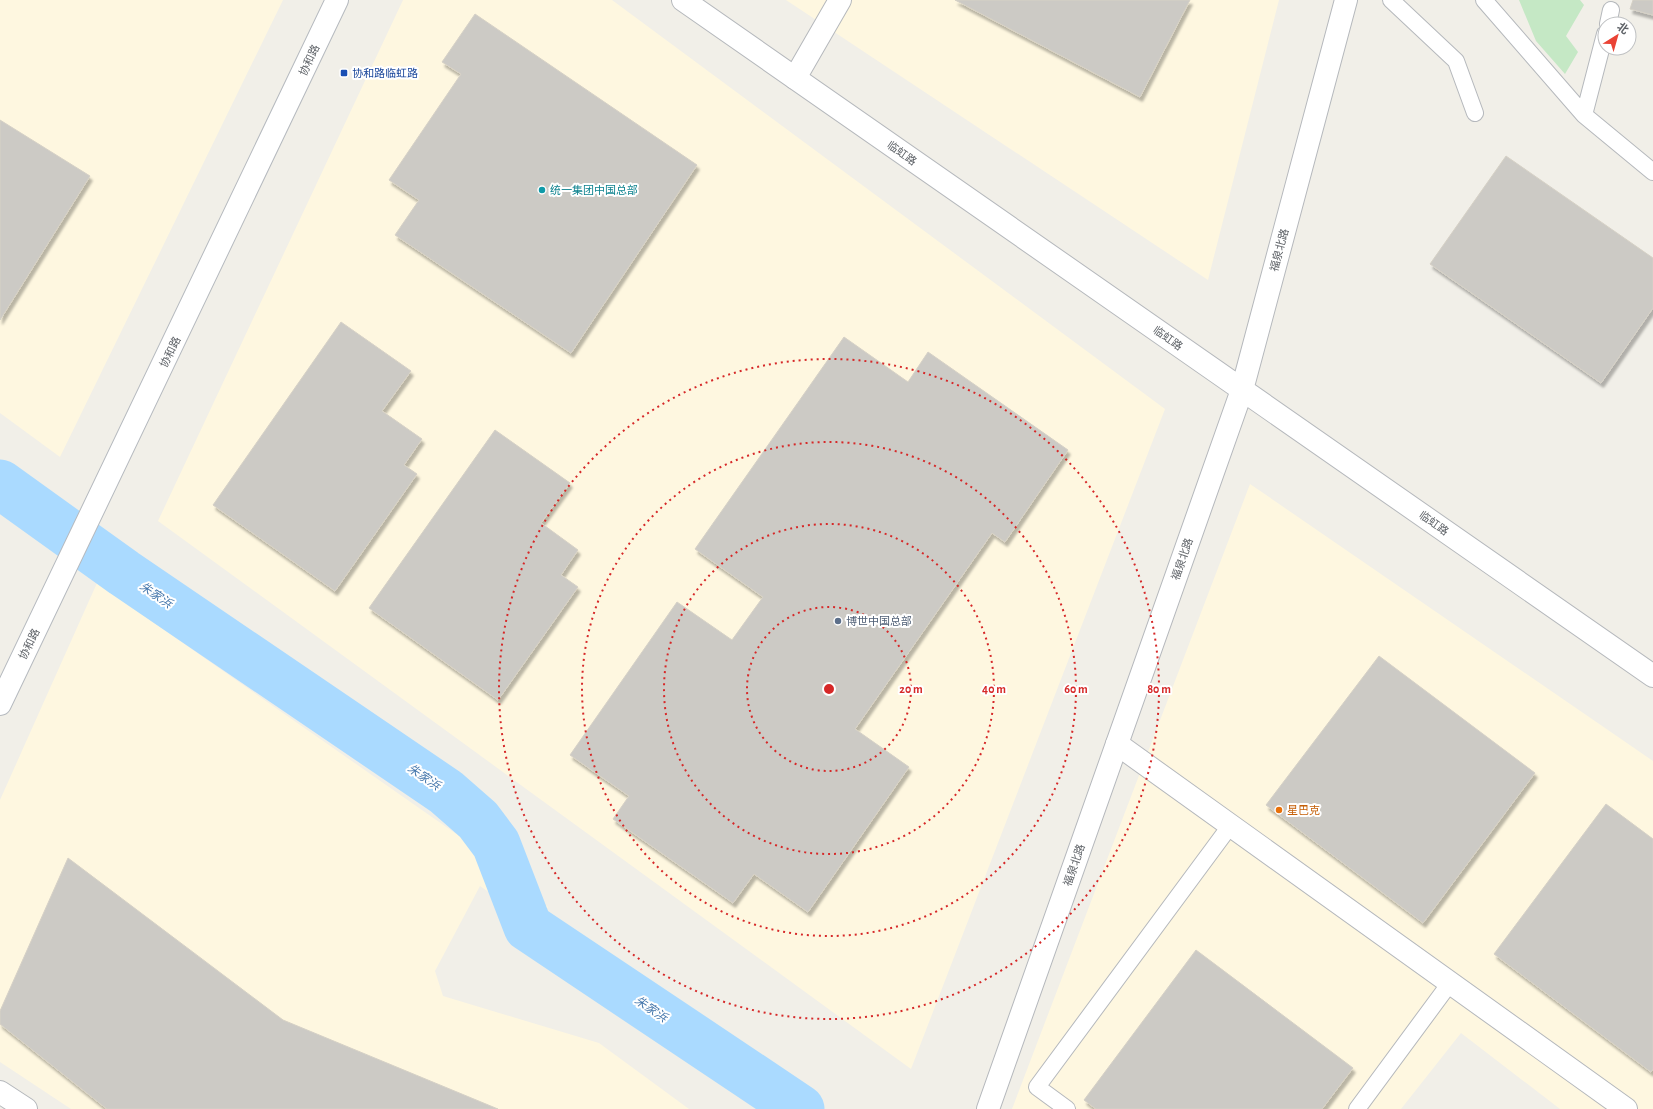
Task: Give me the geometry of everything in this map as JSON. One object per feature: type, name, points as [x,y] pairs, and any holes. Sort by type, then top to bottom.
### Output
[{"type":"street","name":"协和路","points":[[0,704],[337,0]]},
{"type":"street","name":"临虹路","points":[[683,0],[1653,676]]},
{"type":"street","points":[[795,78],[840,0]]},
{"type":"street","name":"福泉北路","points":[[988,1109],[1242,390],[1346,0]]},
{"type":"street","points":[[1117,744],[1626,1109]]},
{"type":"street","points":[[0,1092],[26,1109]]},
{"type":"lane","points":[[1391,0],[1456,61],[1475,113]]},
{"type":"lane","points":[[1484,0],[1584,115],[1653,172]]},
{"type":"lane","points":[[1584,115],[1599,56]]},
{"type":"lane","points":[[1067,1109],[1037,1087],[1230,826]]},
{"type":"lane","points":[[1357,1109],[1450,983]]},
{"type":"shaded area","points":[[0,0],[283,0],[60,457],[0,413]]},
{"type":"shaded area","points":[[403,0],[612,0],[1165,409],[911,1069],[158,521]]},
{"type":"shaded area","points":[[786,0],[1279,0],[1208,280]]},
{"type":"shaded area","points":[[1250,484],[1653,761],[1653,1109],[1560,1109],[1461,1033],[1401,1109],[1012,1109]]},
{"type":"shaded area","points":[[97,583],[462,838],[548,907],[534,924],[480,886],[435,971],[443,996],[599,1043],[689,1109],[71,1109],[0,1062],[0,800]]},
{"type":"green space","points":[[1519,0],[1580,0],[1584,5],[1566,36],[1578,52],[1565,74],[1536,41]]},
{"type":"building","points":[[955,0],[1190,0],[1140,97]]},
{"type":"building","points":[[1633,0],[1653,0],[1653,15],[1630,9]]},
{"type":"building","name":"统一集团中国总部","points":[[475,14],[697,165],[571,353],[395,235],[419,200],[389,180],[461,74],[442,62]]},
{"type":"building","points":[[0,120],[90,176],[0,320]]},
{"type":"building","points":[[1506,156],[1653,258],[1653,308],[1601,383],[1430,264]]},
{"type":"building","points":[[341,322],[411,371],[382,411],[422,439],[404,465],[417,474],[335,591],[213,505]]},
{"type":"building","name":"博世中国总部","points":[[844,337],[908,382],[928,352],[1068,450],[1005,542],[992,533],[855,729],[909,767],[808,912],[754,874],[733,903],[613,819],[629,796],[570,755],[677,602],[732,640],[763,597],[695,549]]},
{"type":"building","points":[[495,430],[570,483],[541,523],[578,550],[561,575],[578,587],[498,700],[369,608]]},
{"type":"building","points":[[1379,656],[1535,773],[1423,923],[1266,805]]},
{"type":"building","points":[[1606,804],[1653,839],[1653,1069],[1651,1072],[1494,954]]},
{"type":"building","points":[[68,858],[283,1020],[498,1109],[107,1109],[0,1024],[0,1011]]},
{"type":"building","points":[[1196,950],[1353,1068],[1322,1109],[1096,1109],[1084,1100]]},
{"type":"waterway","name":"朱家浜","points":[[0,484],[124,573],[446,792],[478,820],[496,844],[528,927],[800,1109]]},
{"type":"place","name":"协和路临虹路","points":[[344,73]]},
{"type":"place","name":"统一集团中国总部","points":[[542,190]]},
{"type":"place","name":"博世中国总部","points":[[838,621]]},
{"type":"place","name":"星巴克","points":[[1279,810]]}]
